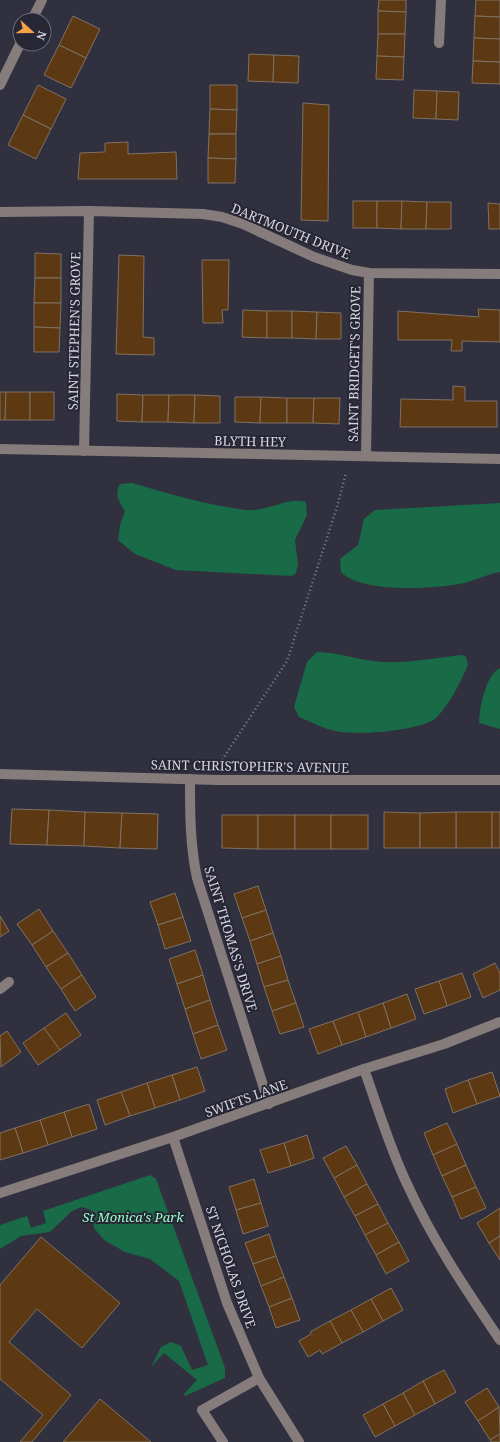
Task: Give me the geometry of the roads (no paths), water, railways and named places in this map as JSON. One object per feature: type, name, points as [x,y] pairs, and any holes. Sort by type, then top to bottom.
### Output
[{"type":"street","points":[[36,12],[42,0]]},
{"type":"street","points":[[439,43],[441,0]]},
{"type":"street","points":[[0,84],[16,52]]},
{"type":"street","name":"DARTMOUTH DRIVE","points":[[0,212],[89,211],[202,214],[222,217],[243,224],[314,257],[352,270],[369,272],[500,274]]},
{"type":"street","name":"SAINT STEPHEN'S GROVE","points":[[84,451],[89,211]]},
{"type":"street","name":"SAINT BRIDGET'S GROVE","points":[[366,456],[369,272]]},
{"type":"street","name":"BLYTH HEY","points":[[0,449],[500,459]]},
{"type":"street","name":"SAINT CHRISTOPHER'S AVENUE","points":[[0,774],[218,780],[500,780]]},
{"type":"street","name":"SAINT THOMAS'S DRIVE","points":[[190,779],[190,829],[192,855],[197,878],[269,1104]]},
{"type":"street","points":[[0,989],[10,982]]},
{"type":"street","name":"SWIFTS LANE","points":[[0,1193],[173,1138],[364,1069],[444,1044],[500,1022]]},
{"type":"street","points":[[364,1069],[391,1144],[416,1204],[440,1247],[500,1340]]},
{"type":"street","name":"ST NICHOLAS DRIVE","points":[[173,1138],[227,1303],[259,1378],[299,1442]]},
{"type":"street","points":[[223,1442],[202,1410],[259,1378]]},
{"type":"park label","name":"St Monica's Park","points":[[133,1217]]}]
